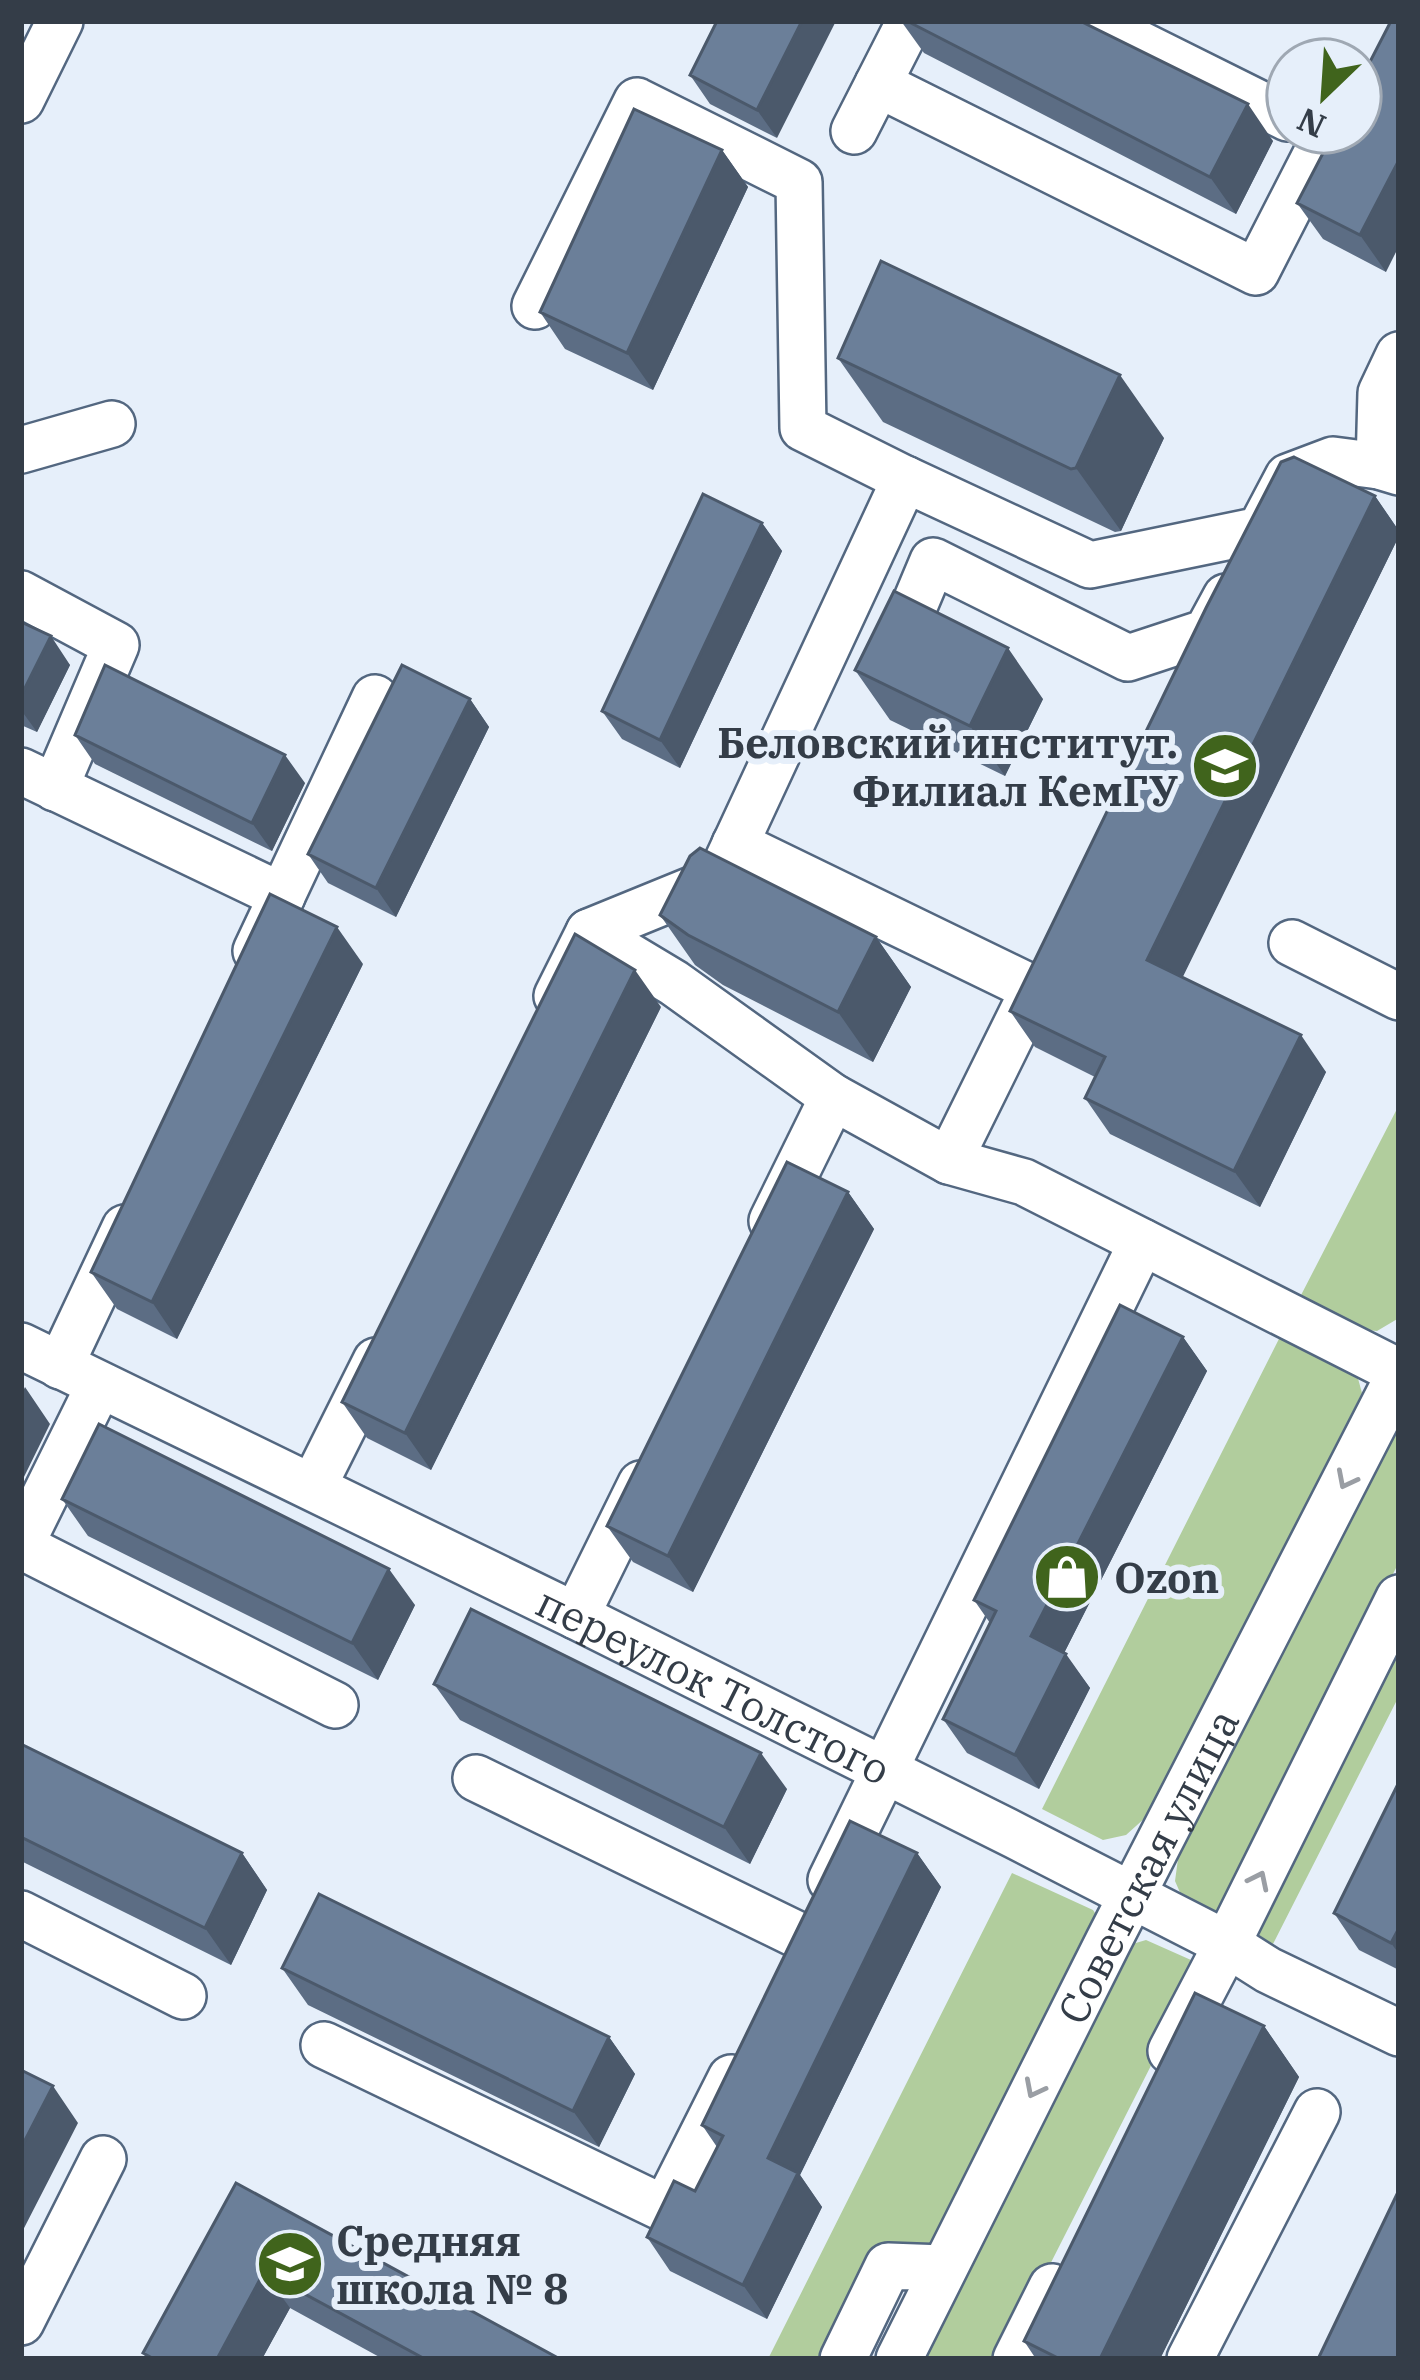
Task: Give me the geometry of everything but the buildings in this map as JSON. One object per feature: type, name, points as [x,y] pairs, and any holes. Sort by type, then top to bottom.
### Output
[{"type":"street","points":[[21,100],[60,21]]},
{"type":"street","points":[[854,131],[910,21]]},
{"type":"street","points":[[1093,21],[1264,106]]},
{"type":"street","points":[[878,84],[1256,272],[1315,156]]},
{"type":"street","points":[[535,306],[637,101],[799,182],[803,428],[1090,565],[1260,530]]},
{"type":"street","points":[[1187,674],[1288,477],[1333,460],[1389,469],[1381,392],[1399,355]]},
{"type":"street","points":[[21,450],[112,424]]},
{"type":"street","points":[[536,1039],[589,932],[719,878],[904,479]]},
{"type":"street","points":[[912,611],[933,561],[1128,658],[1208,632]]},
{"type":"street","points":[[21,594],[116,645],[38,779],[282,896]]},
{"type":"street","points":[[242,981],[375,698]]},
{"type":"street","points":[[735,844],[1034,989]]},
{"type":"street","points":[[589,932],[674,983],[833,1097],[949,1161],[1024,1183],[1399,1374]]},
{"type":"street","points":[[1292,943],[1399,998]]},
{"type":"street","points":[[949,1161],[1054,947]]},
{"type":"street","points":[[751,1263],[833,1097]]},
{"type":"street","points":[[141,1195],[60,1366],[21,1545],[335,1705]]},
{"type":"street","points":[[781,1979],[1142,1242]]},
{"type":"street","points":[[313,1487],[398,1316]]},
{"type":"street","name":"переулок Толстого","points":[[60,1366],[576,1616],[1399,2033]]},
{"type":"street","name":"Советская улица","points":[[898,2359],[1399,1374]]},
{"type":"street","points":[[576,1616],[658,1450]]},
{"type":"street","points":[[1148,2095],[1399,1598]]},
{"type":"street","points":[[476,1778],[802,1937]]},
{"type":"street","points":[[21,1914],[183,1996]]},
{"type":"street","points":[[324,2045],[665,2209],[749,2042]]},
{"type":"street","points":[[1190,2359],[1317,2112]]},
{"type":"street","points":[[21,2322],[103,2159]]},
{"type":"street","points":[[1016,2359],[1066,2258]]},
{"type":"street","points":[[843,2359],[889,2266],[944,2268]]},
{"type":"green space","points":[[1399,1105],[1399,1318],[1377,1331],[1356,1329],[1298,1301]]},
{"type":"green space","points":[[1288,1321],[1354,1364],[1362,1393],[1146,1817],[1126,1835],[1103,1840],[1042,1809]]},
{"type":"green space","points":[[1399,1421],[1399,1562],[1221,1916],[1182,1897],[1175,1881],[1178,1859]]},
{"type":"green space","points":[[1399,1625],[1399,1696],[1273,1944],[1260,1936],[1256,1925]]},
{"type":"green space","points":[[1012,1873],[1093,1910],[1103,1925],[933,2264],[884,2254],[831,2359],[768,2359]]},
{"type":"green space","points":[[1146,1940],[1191,1960],[1196,1977],[1002,2359],[920,2359],[1129,1945]]},
{"type":"place","name":"Беловский институт. Филиал КемГУ","points":[[1225,766]]},
{"type":"place","name":"Ozon","points":[[1067,1577]]},
{"type":"place","name":"Средняя школа № 8","points":[[290,2264]]}]
